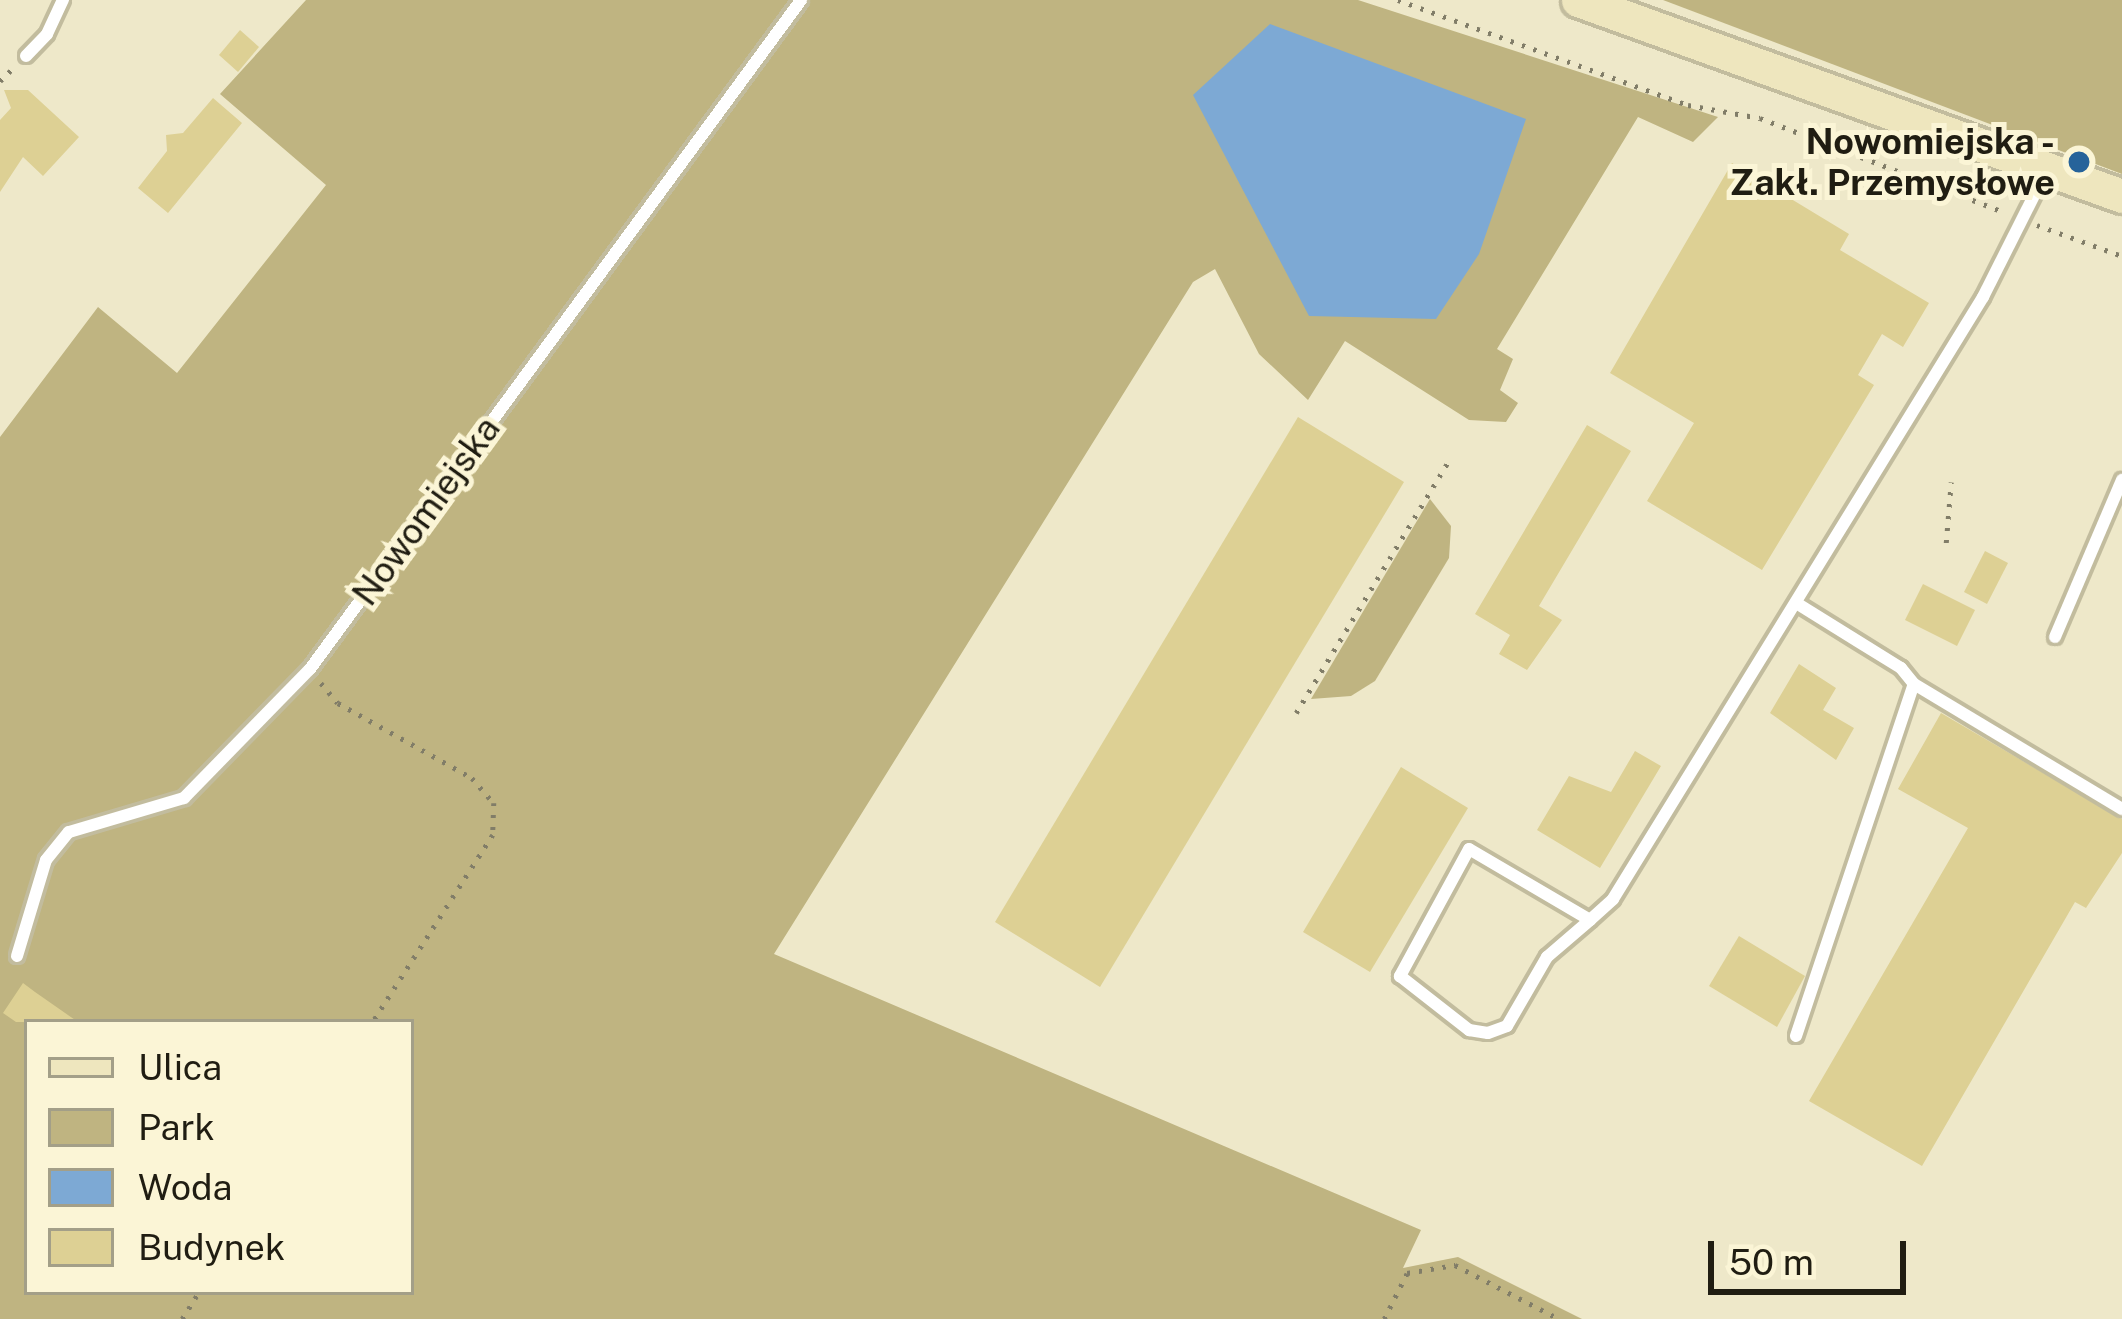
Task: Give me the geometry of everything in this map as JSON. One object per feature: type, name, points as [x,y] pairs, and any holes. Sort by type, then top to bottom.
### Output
[{"type":"street","points":[[1578,0],[2122,196]]},
{"type":"lane","points":[[26,56],[47,34],[63,0]]},
{"type":"lane","name":"Nowomiejska","points":[[17,956],[46,860],[69,832],[184,798],[310,669],[801,0]]},
{"type":"lane","points":[[1590,920],[1469,849],[1400,976],[1469,1030],[1488,1034],[1508,1026],[1547,957],[1590,920],[1613,899],[2025,220],[2048,170]]},
{"type":"lane","points":[[2054,637],[2122,480]]},
{"type":"lane","points":[[1796,603],[1900,668],[1914,684],[2122,808]]},
{"type":"lane","points":[[1796,1036],[1914,684]]},
{"type":"path","points":[[1398,0],[1688,105],[1760,118],[2122,256]]},
{"type":"path","points":[[1296,713],[1448,462]]},
{"type":"path","points":[[1946,543],[1951,482]]},
{"type":"path","points":[[310,669],[338,703],[472,778],[494,803],[493,835],[375,1019]]},
{"type":"path","points":[[1384,1319],[1407,1273],[1455,1265],[1559,1319]]},
{"type":"green space","points":[[306,0],[1358,0],[1718,117],[1693,142],[1638,117],[1497,349],[1513,359],[1500,390],[1518,403],[1506,422],[1469,420],[1345,341],[1308,400],[1259,354],[1215,269],[1193,282],[774,954],[1421,1230],[1403,1268],[1458,1257],[1582,1319],[0,1319],[0,437],[98,307],[177,373],[326,185],[220,94]]},
{"type":"green space","points":[[1663,0],[2122,0],[2122,174]]},
{"type":"green space","points":[[1430,499],[1451,526],[1449,558],[1375,681],[1351,696],[1311,699]]},
{"type":"water","points":[[1270,24],[1526,119],[1479,254],[1436,319],[1309,316],[1193,95]]},
{"type":"building","points":[[240,30],[259,47],[238,72],[219,55]]},
{"type":"building","points":[[4,90],[28,90],[79,137],[43,176],[23,157],[0,192],[0,120],[11,108]]},
{"type":"building","points":[[213,98],[242,123],[168,213],[138,188],[167,151],[166,135],[183,133]]},
{"type":"building","points":[[1732,163],[1849,234],[1840,250],[1929,303],[1903,347],[1882,334],[1858,375],[1874,385],[1762,570],[1647,501],[1694,423],[1610,373]]},
{"type":"building","points":[[1298,417],[1404,482],[1100,987],[995,922]]},
{"type":"building","points":[[1587,425],[1631,451],[1539,606],[1562,620],[1527,670],[1499,654],[1510,635],[1475,614]]},
{"type":"building","points":[[1985,551],[2008,563],[1987,604],[1964,592]]},
{"type":"building","points":[[1923,584],[1975,610],[1957,646],[1905,620]]},
{"type":"building","points":[[1799,664],[1836,688],[1823,710],[1854,728],[1836,760],[1770,713]]},
{"type":"building","points":[[1941,713],[2122,819],[2122,853],[2086,908],[2075,902],[1922,1166],[1809,1101],[1968,828],[1898,789]]},
{"type":"building","points":[[1635,751],[1661,766],[1600,868],[1537,830],[1569,776],[1611,792]]},
{"type":"building","points":[[1401,767],[1468,808],[1370,972],[1303,932]]},
{"type":"building","points":[[1739,936],[1805,976],[1777,1027],[1709,986]]},
{"type":"building","points":[[23,983],[74,1019],[16,1022],[3,1013]]},
{"type":"place","name":"Nowomiejska - Zakł. Przemysłowe","points":[[2079,162]]}]
